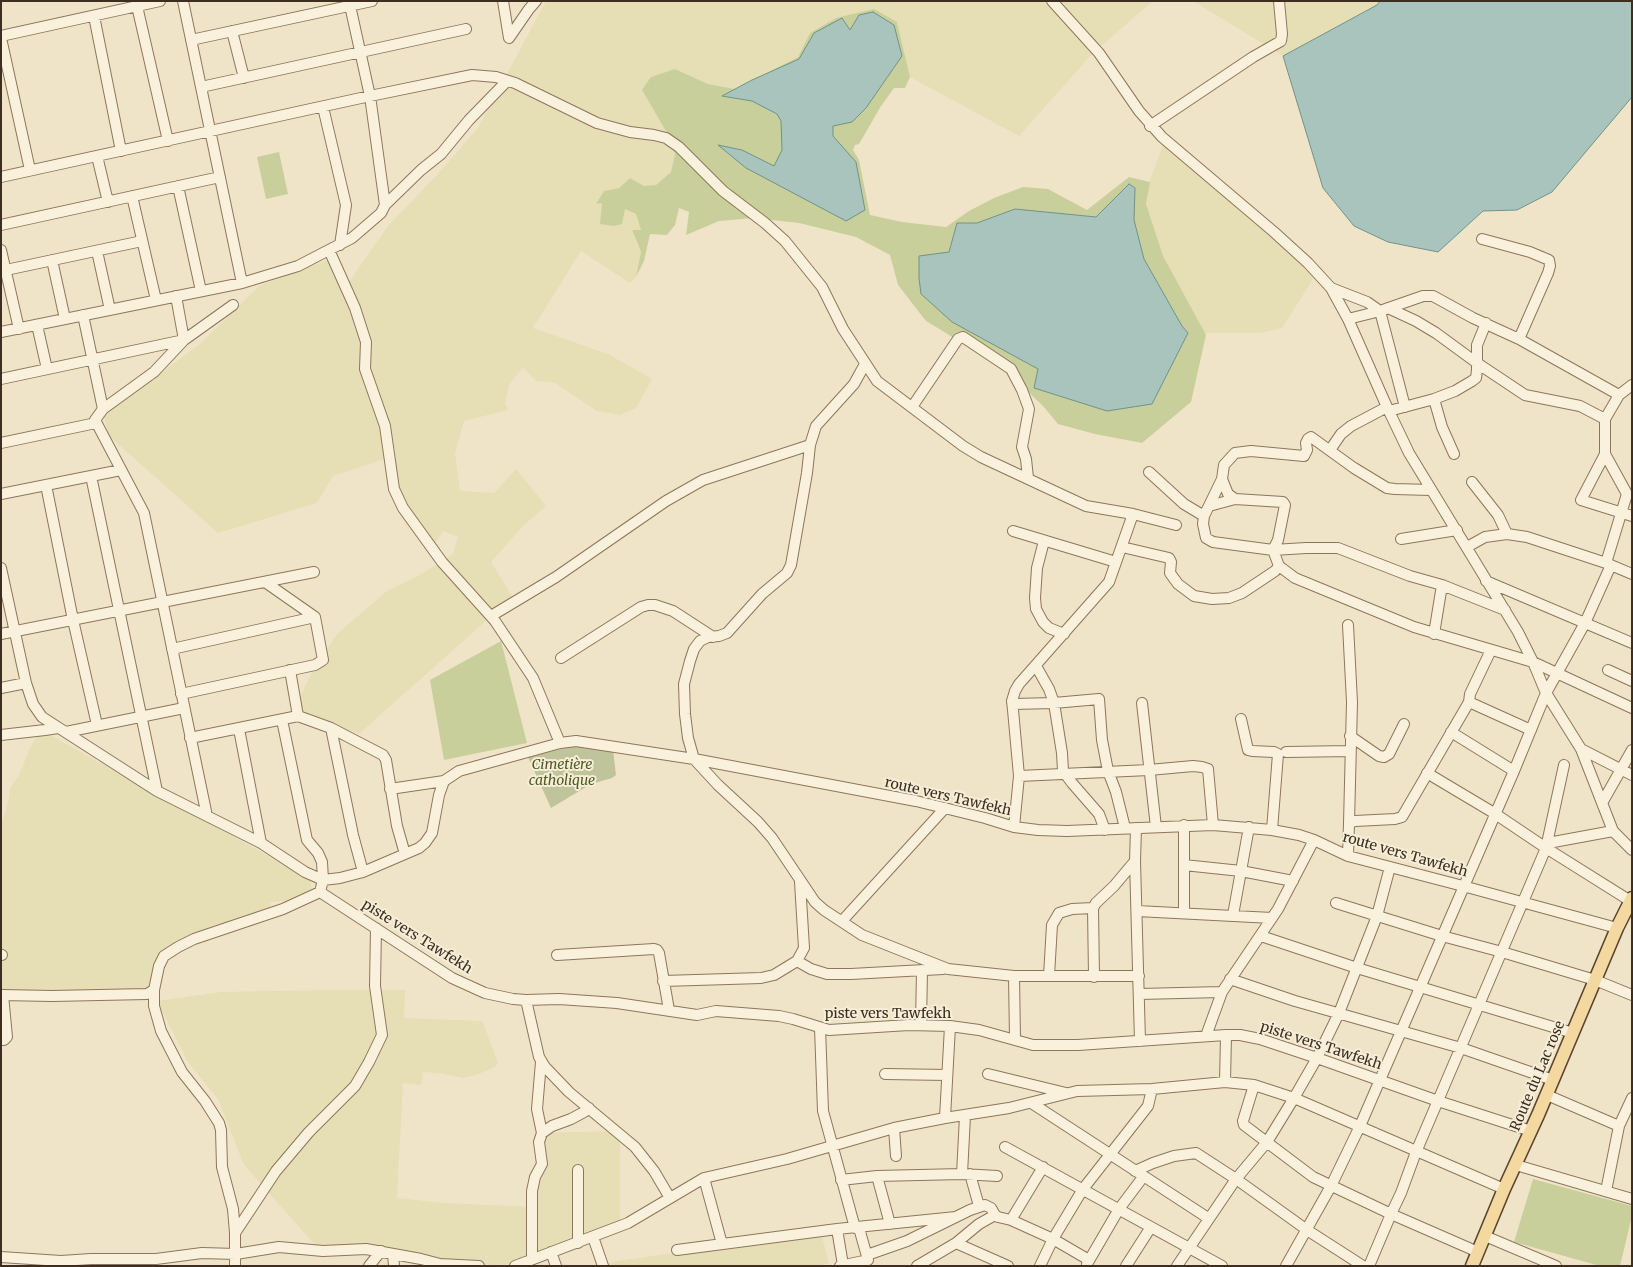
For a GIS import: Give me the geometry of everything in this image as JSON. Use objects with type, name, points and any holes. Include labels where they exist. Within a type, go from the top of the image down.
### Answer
[{"type":"main road","name":"Route du Lac rose","points":[[1472,1266],[1504,1189],[1547,1095],[1617,928],[1631,900]]},
{"type":"street","points":[[30,170],[5,69],[1,37],[160,1]]},
{"type":"street","points":[[183,1],[242,282]]},
{"type":"street","points":[[191,40],[349,4],[372,1]]},
{"type":"street","points":[[503,1],[509,38],[536,1]]},
{"type":"street","points":[[1052,1],[1099,53],[1150,126],[1298,253],[1331,288],[1348,319],[1409,453],[1505,610],[1533,662],[1546,693],[1581,749],[1614,831],[1632,850]]},
{"type":"street","points":[[1150,126],[1253,57],[1281,41],[1282,34],[1278,1]]},
{"type":"street","points":[[349,4],[370,96],[385,205]]},
{"type":"street","points":[[138,6],[168,141]]},
{"type":"street","points":[[94,16],[121,151]]},
{"type":"street","points":[[201,87],[466,30]]},
{"type":"street","points":[[232,31],[244,78]]},
{"type":"street","points":[[1,177],[472,75],[496,77],[515,83],[597,123],[630,132],[666,138],[679,148],[723,191],[785,241],[822,287],[843,329],[877,382],[963,446],[981,457],[1086,506],[1133,514],[1176,526]]},
{"type":"street","points":[[1,332],[242,282],[298,266],[352,238],[381,213],[385,205],[421,170],[441,154],[507,81]]},
{"type":"street","points":[[323,107],[346,205],[340,244]]},
{"type":"street","points":[[97,156],[108,202]]},
{"type":"street","points":[[1,225],[220,178]]},
{"type":"street","points":[[178,186],[201,291]]},
{"type":"street","points":[[132,196],[156,300]]},
{"type":"street","points":[[1482,239],[1530,252],[1549,260],[1548,273],[1519,339]]},
{"type":"street","points":[[6,270],[142,241]]},
{"type":"street","points":[[1,250],[19,329]]},
{"type":"street","points":[[329,250],[355,308],[366,342],[365,370],[385,426],[394,489],[403,508],[442,562],[491,616],[533,678],[560,743]]},
{"type":"street","points":[[97,251],[110,310]]},
{"type":"street","points":[[52,260],[65,319]]},
{"type":"street","points":[[1331,288],[1416,321],[1525,395],[1580,406],[1605,419]]},
{"type":"street","points":[[1348,319],[1428,295],[1433,296],[1519,339],[1619,395]]},
{"type":"street","points":[[176,296],[184,340]]},
{"type":"street","points":[[207,816],[144,514],[96,423],[97,417],[103,409],[154,372],[184,340],[233,305]]},
{"type":"street","points":[[1384,309],[1405,407]]},
{"type":"street","points":[[83,315],[103,409]]},
{"type":"street","points":[[1330,450],[1341,434],[1350,426],[1388,409],[1405,407],[1455,391],[1476,378],[1477,345],[1486,323]]},
{"type":"street","points":[[37,325],[47,369]]},
{"type":"street","points":[[912,407],[958,339],[963,337],[1011,369],[1022,390],[1029,410],[1022,447],[1026,459],[1028,478]]},
{"type":"street","points":[[1,379],[184,340]]},
{"type":"street","points":[[865,364],[854,384],[816,426],[810,445],[791,565],[786,573],[762,594],[727,633],[700,641],[694,649],[684,684],[688,738],[694,758],[718,785],[758,822],[772,838],[814,902],[862,935],[948,969]]},
{"type":"street","points":[[1627,514],[1581,500],[1605,454],[1605,419],[1619,395],[1632,385]]},
{"type":"street","points":[[1434,399],[1442,427],[1454,454]]},
{"type":"street","points":[[1,443],[96,423]]},
{"type":"street","points":[[1431,490],[1387,488],[1311,437],[1306,442],[1307,450],[1304,456],[1252,451],[1235,453],[1224,465],[1222,479],[1207,511],[1204,524],[1206,538],[1213,542],[1273,550],[1338,548],[1410,576],[1442,585],[1505,610]]},
{"type":"street","points":[[491,616],[556,577],[666,501],[703,480],[810,445]]},
{"type":"street","points":[[1286,1266],[1331,1186],[1360,1126],[1546,693],[1585,623],[1609,564],[1627,514],[1627,494],[1605,454]]},
{"type":"street","points":[[1,494],[121,470]]},
{"type":"street","points":[[1148,472],[1184,504],[1207,511],[1235,499],[1283,502],[1285,505],[1278,540],[1273,550],[1279,566],[1295,578],[1414,627],[1533,662],[1632,708]]},
{"type":"street","points":[[91,476],[157,791]]},
{"type":"street","points":[[1222,479],[1228,494],[1235,499]]},
{"type":"street","points":[[1472,482],[1498,515],[1506,534]]},
{"type":"street","points":[[46,485],[73,620],[97,726]]},
{"type":"street","points":[[1014,827],[1019,776],[1012,704],[1015,690],[1109,582],[1133,514]]},
{"type":"street","points":[[1402,539],[1457,530]]},
{"type":"street","points":[[1013,531],[1116,562]]},
{"type":"street","points":[[1467,546],[1485,537],[1506,534],[1526,537],[1609,564],[1632,574]]},
{"type":"street","points":[[1044,541],[1037,568],[1036,609],[1043,622],[1049,628],[1064,634]]},
{"type":"street","points":[[1122,547],[1169,558],[1171,562],[1170,573],[1178,584],[1194,596],[1212,599],[1229,598],[1242,593],[1279,566]]},
{"type":"street","points":[[1,568],[26,683],[33,704],[42,717],[157,791],[261,843],[305,872],[323,880],[363,872],[418,848],[425,843],[432,833],[439,795],[444,781],[390,789]]},
{"type":"street","points":[[1,634],[314,572]]},
{"type":"street","points":[[1486,581],[1632,644]]},
{"type":"street","points":[[181,694],[315,665],[323,660],[315,617],[265,582]]},
{"type":"street","points":[[1434,634],[1442,585]]},
{"type":"street","points":[[562,658],[648,605],[655,605],[673,611],[713,637]]},
{"type":"street","points":[[172,648],[315,617]]},
{"type":"street","points":[[1348,625],[1352,702],[1348,856]]},
{"type":"street","points":[[1349,822],[1395,820],[1402,817],[1469,702],[1470,694],[1491,650]]},
{"type":"street","points":[[1036,666],[1049,689],[1054,703],[1063,771],[1099,814],[1106,830]]},
{"type":"street","points":[[290,670],[298,716]]},
{"type":"street","points":[[1608,670],[1632,681]]},
{"type":"street","points":[[1,688],[26,683]]},
{"type":"street","points":[[1012,704],[1099,699],[1102,740],[1108,771],[1131,828],[1135,861],[1140,1041]]},
{"type":"street","points":[[1469,702],[1531,730]]},
{"type":"street","points":[[1142,703],[1156,826]]},
{"type":"street","points":[[1,735],[97,726],[184,708]]},
{"type":"street","points":[[190,738],[298,716],[331,728],[383,755],[386,760],[390,789],[405,854]]},
{"type":"street","points":[[235,1266],[233,1209],[222,1167],[221,1130],[205,1101],[182,1072],[162,1031],[154,1006],[154,990],[162,961],[168,953],[178,947],[194,939],[283,909],[320,892],[323,868],[320,857],[307,840],[282,720]]},
{"type":"street","points":[[1241,720],[1248,750],[1278,754],[1272,830]]},
{"type":"street","points":[[1350,736],[1379,756],[1384,757],[1389,754],[1404,724]]},
{"type":"street","points":[[331,728],[363,872]]},
{"type":"street","points":[[239,729],[261,843]]},
{"type":"street","points":[[1451,732],[1514,771]]},
{"type":"street","name":"route vers Tawfekh","points":[[444,781],[459,771],[560,743],[592,742],[694,758],[945,808],[1014,827],[1067,831],[1213,825],[1272,830],[1314,840],[1348,856],[1617,928]]},
{"type":"street","points":[[1581,749],[1632,775]]},
{"type":"street","points":[[1602,804],[1632,750]]},
{"type":"street","points":[[1286,752],[1350,752]]},
{"type":"street","points":[[1369,1266],[1547,846],[1564,765]]},
{"type":"street","points":[[1019,776],[1202,766],[1208,770],[1213,825]]},
{"type":"street","points":[[1427,773],[1631,900]]},
{"type":"street","points":[[842,921],[945,808]]},
{"type":"street","points":[[1184,825],[1184,913]]},
{"type":"street","points":[[1233,915],[1249,827]]},
{"type":"street","points":[[1547,846],[1614,831]]},
{"type":"street","points":[[1206,1036],[1222,992],[1272,918],[1314,840]]},
{"type":"street","points":[[1094,976],[1093,908],[1135,861]]},
{"type":"street","points":[[1184,866],[1241,871],[1293,881]]},
{"type":"street","points":[[1177,1266],[1236,1179],[1267,1142],[1317,1058],[1339,1012],[1378,916],[1390,867]]},
{"type":"street","points":[[663,981],[761,978],[774,975],[797,961],[804,948],[800,881]]},
{"type":"street","name":"piste vers Tawfekh","points":[[320,892],[452,978],[485,993],[526,1000],[617,1002],[697,1015],[716,1012],[779,1016],[799,1020],[820,1028],[837,1030],[870,1026],[950,1026],[979,1030],[1033,1045],[1240,1035],[1260,1039],[1531,1131]]},
{"type":"street","points":[[1336,903],[1595,980],[1632,995]]},
{"type":"street","points":[[1048,976],[1052,925],[1059,913],[1072,909],[1093,908]]},
{"type":"street","points":[[1137,911],[1272,918]]},
{"type":"street","points":[[235,1233],[276,1171],[309,1132],[355,1086],[382,1035],[375,986],[376,928]]},
{"type":"street","points":[[1261,936],[1357,968],[1572,1033]]},
{"type":"street","points":[[557,954],[657,950],[669,1010]]},
{"type":"street","points":[[797,961],[811,969],[826,974],[948,969],[1014,976],[1139,976]]},
{"type":"street","points":[[921,1025],[922,970]]},
{"type":"street","points":[[1014,976],[1015,1039]]},
{"type":"street","points":[[1230,980],[1294,1001],[1339,1012],[1461,1048],[1553,1080]]},
{"type":"street","points":[[1,1040],[7,1037],[2,995],[143,996],[154,990]]},
{"type":"street","points":[[1139,994],[1222,992]]},
{"type":"street","points":[[526,1000],[541,1062],[537,1109],[542,1133],[539,1142],[542,1164],[535,1178],[532,1191],[532,1259]]},
{"type":"street","points":[[945,1118],[950,1026]]},
{"type":"street","points":[[820,1028],[823,1111],[841,1180],[868,1260],[841,1266],[837,1229]]},
{"type":"street","points":[[1225,1082],[1226,1035]]},
{"type":"street","points":[[541,1062],[568,1092],[635,1147],[654,1171],[670,1198]]},
{"type":"street","points":[[885,1074],[946,1075]]},
{"type":"street","points":[[988,1074],[1067,1093]]},
{"type":"street","points":[[514,1266],[593,1238],[628,1223],[704,1178],[758,1166],[894,1128],[1033,1104],[1077,1091],[1152,1089],[1225,1082],[1254,1085],[1294,1098],[1504,1189]]},
{"type":"street","points":[[1254,1085],[1242,1122],[1313,1177],[1478,1252]]},
{"type":"street","points":[[1040,1266],[1053,1238],[1083,1189],[1148,1106],[1152,1089]]},
{"type":"street","points":[[1547,1095],[1619,1126]]},
{"type":"street","points":[[1606,1192],[1619,1126],[1632,1098]]},
{"type":"street","points":[[1033,1104],[1208,1218]]},
{"type":"street","points":[[542,1133],[589,1108]]},
{"type":"street","points":[[965,1116],[966,1174],[979,1206]]},
{"type":"street","points":[[894,1128],[896,1156]]},
{"type":"street","points":[[1005,1147],[1222,1266]]},
{"type":"street","points":[[867,1255],[907,1240],[979,1206],[989,1207],[995,1215],[1002,1219],[1011,1220],[1053,1238],[1088,1263],[1139,1174],[1153,1163],[1174,1156],[1196,1153],[1307,1230],[1363,1266]]},
{"type":"street","points":[[1516,1165],[1632,1199]]},
{"type":"street","points":[[1011,1220],[1043,1167]]},
{"type":"street","points":[[578,1170],[578,1242]]},
{"type":"street","points":[[841,1180],[878,1176],[966,1174],[997,1176]]},
{"type":"street","points":[[878,1176],[890,1224]]},
{"type":"street","points":[[704,1178],[722,1244]]},
{"type":"street","points":[[917,1266],[956,1243],[979,1224],[995,1215]]},
{"type":"street","points":[[677,1250],[956,1216]]},
{"type":"street","points":[[1126,1266],[1151,1227]]},
{"type":"street","points":[[1485,1236],[1556,1266]]},
{"type":"street","points":[[593,1238],[603,1266]]},
{"type":"street","points":[[956,1243],[1008,1266]]},
{"type":"street","points":[[1,1257],[61,1261],[156,1259],[202,1253],[236,1254],[279,1247],[323,1251],[366,1249],[437,1265],[479,1266]]},
{"type":"street","points":[[369,1266],[380,1251]]},
{"type":"street","points":[[551,1252],[556,1266]]},
{"type":"street","points":[[393,1254],[394,1266]]},
{"type":"shaded area","points":[[546,1],[1153,1],[1092,54],[1019,136],[910,77],[897,22],[836,18],[810,33],[798,57],[735,89],[708,84],[675,69],[642,90],[667,133],[675,154],[671,172],[656,185],[644,186],[630,178],[619,188],[604,191],[597,204],[602,202],[601,224],[625,209],[636,214],[641,230],[632,230],[641,252],[636,277],[630,283],[581,251],[533,328],[608,354],[652,379],[636,408],[620,415],[597,411],[555,383],[536,381],[523,367],[509,385],[505,404],[508,410],[464,421],[455,453],[460,491],[494,493],[516,469],[546,506],[524,525],[491,562],[514,599],[489,618],[359,734],[298,711],[300,697],[313,670],[337,634],[387,591],[418,576],[453,554],[458,537],[443,531],[434,546],[398,488],[393,456],[333,476],[317,503],[218,533],[109,436],[104,417],[200,344],[259,286],[327,260],[344,289],[388,226],[436,176],[478,128]]},
{"type":"shaded area","points":[[1193,1],[1380,1],[1377,5],[1283,56]]},
{"type":"shaded area","points":[[1164,143],[1317,273],[1282,328],[1260,333],[1188,333],[1134,220]]},
{"type":"shaded area","points":[[41,730],[310,879],[312,891],[288,904],[283,901],[270,902],[270,910],[163,956],[152,985],[145,991],[1,996],[1,825],[10,789]]},
{"type":"shaded area","points":[[405,990],[404,1018],[482,1021],[498,1062],[495,1067],[463,1078],[423,1072],[422,1083],[419,1085],[403,1083],[397,1198],[444,1203],[532,1207],[539,1133],[620,1131],[620,1225],[535,1256],[529,1254],[518,1263],[509,1264],[493,1265],[318,1248],[244,1165],[218,1099],[188,1062],[157,1001],[221,992]]},
{"type":"shaded area","points":[[821,1233],[829,1263],[821,1266],[607,1266],[607,1264],[617,1261]]},
{"type":"green space","points":[[874,9],[897,22],[910,77],[905,88],[894,88],[859,144],[855,145],[853,150],[859,160],[870,215],[902,222],[946,227],[969,211],[994,198],[1023,187],[1048,189],[1087,210],[1129,177],[1150,182],[1146,204],[1163,256],[1206,335],[1191,402],[1142,443],[1095,434],[1058,424],[1043,406],[1002,367],[926,321],[898,285],[890,255],[856,237],[799,223],[754,218],[719,221],[686,235],[689,212],[679,208],[675,225],[667,235],[650,234],[644,261],[636,277],[641,252],[632,230],[641,230],[636,214],[625,209],[622,224],[614,226],[600,224],[602,203],[596,204],[604,191],[619,188],[630,178],[644,186],[656,185],[671,172],[675,154],[667,133],[642,90],[651,77],[675,69],[708,84],[735,89],[798,57],[810,33],[836,18]]},
{"type":"green space","points":[[279,152],[288,194],[266,199],[257,157]]},
{"type":"green space","points":[[501,641],[527,743],[444,760],[430,680]]},
{"type":"green space","name":"Cimetière catholique","points":[[582,746],[613,750],[616,775],[586,787],[551,808],[528,757]]},
{"type":"green space","points":[[1533,1179],[1632,1206],[1632,1216],[1620,1266],[1600,1266],[1514,1242]]},
{"type":"water","points":[[1380,1],[1632,1],[1632,97],[1552,192],[1517,210],[1483,211],[1438,252],[1388,242],[1354,226],[1323,188],[1283,56],[1377,5]]},
{"type":"water","points":[[873,12],[894,25],[902,56],[866,108],[852,122],[833,126],[833,136],[856,162],[865,210],[846,221],[746,168],[718,145],[742,150],[774,166],[782,150],[781,121],[777,114],[752,101],[722,96],[799,59],[814,33],[842,18],[850,30],[859,15]]},
{"type":"water","points":[[1129,184],[1135,188],[1134,220],[1144,259],[1182,326],[1188,333],[1152,404],[1107,411],[1034,388],[1038,369],[952,322],[921,294],[919,256],[949,252],[957,223],[977,223],[1015,209],[1096,217]]}]
